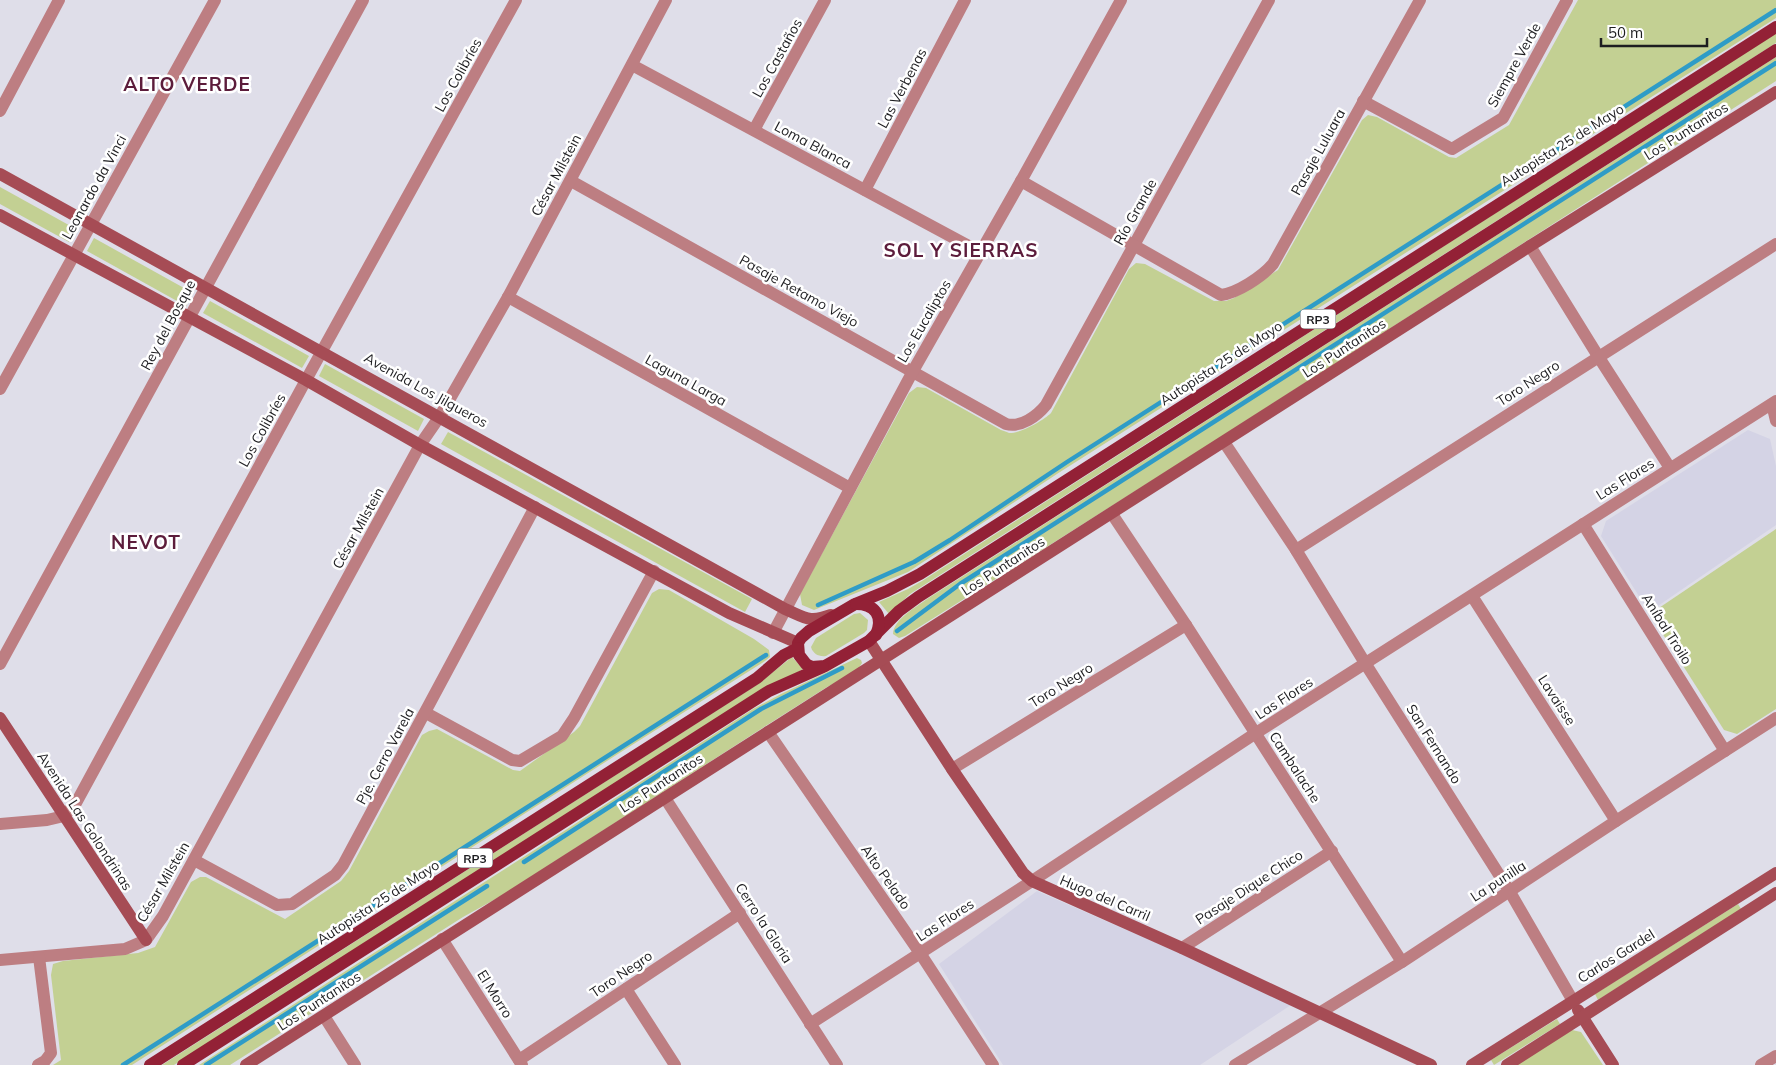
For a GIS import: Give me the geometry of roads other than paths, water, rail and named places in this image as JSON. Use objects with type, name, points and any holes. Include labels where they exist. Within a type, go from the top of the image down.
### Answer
[{"type":"main road","name":"Autopista 25 de Mayo","points":[[856,604],[920,574],[1776,27]]},
{"type":"main road","name":"RP3","points":[[183,1065],[769,691],[825,666],[873,638],[899,611],[918,597],[1776,50]]},
{"type":"main road","name":"RP3","points":[[798,646],[801,638],[809,631],[856,604]]},
{"type":"main road","points":[[856,604],[866,604],[874,609],[878,615],[880,624],[873,638]]},
{"type":"main road","name":"Autopista 25 de Mayo","points":[[150,1065],[757,678],[784,655],[798,646]]},
{"type":"main road","points":[[798,646],[802,660],[806,664],[812,667],[825,666]]},
{"type":"street","points":[[0,111],[59,0]]},
{"type":"street","name":"Leonardo da Vinci","points":[[0,389],[216,0]]},
{"type":"street","name":"Rey del Bosque","points":[[0,664],[363,0]]},
{"type":"street","name":"Los Colibríes","points":[[64,816],[76,804],[306,380],[516,0]]},
{"type":"street","name":"César Milstein","points":[[0,960],[125,949],[146,940],[163,916],[420,445],[440,416],[508,297],[666,0]]},
{"type":"street","name":"Los Castaños","points":[[754,130],[826,0]]},
{"type":"street","name":"Las Verbenas","points":[[865,190],[965,0]]},
{"type":"street","name":"Los Eucaliptos","points":[[772,633],[913,371],[1121,0]]},
{"type":"street","name":"Río Grande","points":[[1014,426],[1038,414],[1046,405],[1269,0]]},
{"type":"street","name":"Pasaje Luluara","points":[[1134,246],[1221,294],[1231,294],[1268,270],[1274,264],[1420,0]]},
{"type":"street","name":"Siempre Verde","points":[[1363,101],[1452,149],[1503,118],[1567,0]]},
{"type":"street","name":"Loma Blanca","points":[[632,65],[980,252]]},
{"type":"street","name":"Los Puntanitos","points":[[246,1065],[1530,246],[1776,92]]},
{"type":"street","name":"Avenida Los Jilgueros","points":[[0,174],[206,288],[323,350],[785,609],[810,620],[817,620],[838,613]]},
{"type":"street","name":"Pasaje Retamo Viejo","points":[[570,181],[1006,424],[1014,426]]},
{"type":"street","points":[[1021,181],[1134,246]]},
{"type":"street","points":[[0,215],[306,380],[420,445],[729,613],[798,646]]},
{"type":"street","name":"Toro Negro","points":[[1296,550],[1776,244]]},
{"type":"street","points":[[1530,246],[1670,468]]},
{"type":"street","name":"Laguna Larga","points":[[508,297],[850,488]]},
{"type":"street","points":[[1774,403],[1776,421]]},
{"type":"street","name":"Las Flores","points":[[810,1024],[1032,881],[1256,733],[1774,403]]},
{"type":"street","name":"San Fernando","points":[[1224,442],[1296,550],[1365,664],[1510,892],[1582,1017],[1613,1065]]},
{"type":"street","name":"Pje. Cerro Varela","points":[[194,860],[277,905],[292,904],[335,875],[343,865],[426,713],[535,507]]},
{"type":"street","name":"Cambalache","points":[[1112,514],[1256,733],[1402,962]]},
{"type":"street","name":"Aníbal Troilo","points":[[1583,524],[1726,751]]},
{"type":"street","points":[[426,713],[512,760],[520,761],[562,736],[574,718],[654,572]]},
{"type":"street","name":"Lavaisse","points":[[1472,596],[1616,820]]},
{"type":"street","name":"Toro Negro","points":[[952,769],[1186,625]]},
{"type":"street","name":"Hugo del Carril","points":[[873,638],[883,660],[952,769],[1023,873],[1032,881],[1182,948],[1431,1065]]},
{"type":"street","name":"Avenida Las Golondrinas","points":[[0,718],[146,940]]},
{"type":"street","name":"La punilla","points":[[1235,1065],[1402,962],[1616,820],[1776,718]]},
{"type":"street","name":"Alto Pelado","points":[[768,732],[920,953],[993,1065]]},
{"type":"street","name":"Cerro la Gloria","points":[[665,798],[837,1065]]},
{"type":"street","points":[[0,824],[47,820],[64,816]]},
{"type":"street","name":"Pasaje Dique Chico","points":[[1182,948],[1332,851]]},
{"type":"street","name":"Carlos Gardel","points":[[1472,1065],[1776,873]]},
{"type":"street","points":[[1507,1065],[1775,894],[1765,880]]},
{"type":"street","points":[[1740,895],[1749,910]]},
{"type":"street","name":"Toro Negro","points":[[520,1063],[740,913]]},
{"type":"street","name":"El Morro","points":[[442,939],[520,1063]]},
{"type":"street","points":[[38,1065],[45,1061],[50,1052],[39,957]]},
{"type":"street","points":[[626,989],[675,1065]]},
{"type":"street","points":[[324,1016],[355,1065]]},
{"type":"street","points":[[1761,1065],[1776,1056]]},
{"type":"waterway","points":[[818,605],[914,562],[950,540],[1067,462],[1776,10]]},
{"type":"waterway","points":[[897,631],[960,584],[1776,63]]},
{"type":"waterway","points":[[123,1065],[766,655]]},
{"type":"waterway","points":[[524,862],[761,709],[842,668]]},
{"type":"waterway","points":[[206,1065],[487,886]]},
{"type":"district","name":"ALTO VERDE","points":[[187,84]]},
{"type":"district","name":"SOL Y SIERRAS","points":[[961,250]]},
{"type":"district","name":"NEVOT","points":[[146,542]]}]
